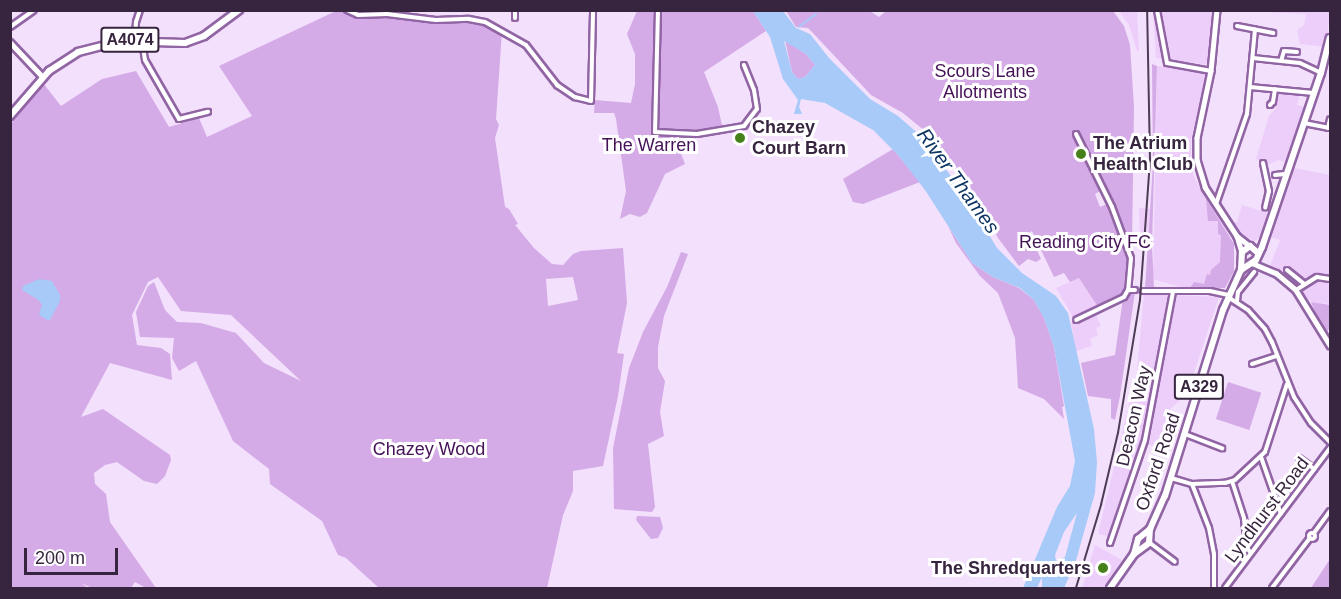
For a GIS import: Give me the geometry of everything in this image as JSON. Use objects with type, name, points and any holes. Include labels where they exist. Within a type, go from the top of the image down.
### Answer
[{"type":"main road","name":"A4074","points":[[10,116],[43,77],[70,56],[87,48],[108,42],[138,40],[176,44],[196,40],[239,10]]},
{"type":"main road","points":[[1241,270],[1258,255],[1265,238],[1285,174],[1329,52],[1330,38]]},
{"type":"main road","points":[[1251,263],[1245,262],[1242,254],[1265,238]]},
{"type":"main road","points":[[1251,246],[1258,255]]},
{"type":"main road","name":"Oxford Road","points":[[1146,543],[1229,296],[1241,270],[1242,254]]},
{"type":"main road","points":[[1110,588],[1134,554],[1146,543]]},
{"type":"street","points":[[10,27],[34,10]]},
{"type":"street","points":[[140,10],[138,40],[145,60],[179,119],[208,112]]},
{"type":"street","points":[[347,10],[357,15],[387,14],[436,20],[469,19],[485,22],[526,45],[557,85],[575,97],[591,101],[593,10]]},
{"type":"street","points":[[515,10],[515,18]]},
{"type":"street","points":[[658,10],[655,132],[697,134],[744,126],[757,109],[754,90],[744,65]]},
{"type":"street","points":[[1156,10],[1167,63],[1211,71]]},
{"type":"street","points":[[1218,10],[1211,71],[1196,150],[1203,183],[1237,236],[1242,254]]},
{"type":"street","points":[[1237,26],[1273,33]]},
{"type":"street","points":[[1216,205],[1247,114],[1255,29]]},
{"type":"street","points":[[10,42],[43,77]]},
{"type":"street","points":[[1281,61],[1284,51],[1297,52]]},
{"type":"street","points":[[1252,58],[1299,63],[1322,72]]},
{"type":"street","points":[[1250,87],[1314,93]]},
{"type":"street","points":[[1270,105],[1273,102],[1275,89]]},
{"type":"street","points":[[1303,122],[1329,128],[1330,118]]},
{"type":"street","points":[[1076,134],[1109,199],[1129,249],[1128,290],[1124,297],[1076,320]]},
{"type":"street","points":[[1263,163],[1269,191],[1265,208]]},
{"type":"street","points":[[1275,176],[1285,174]]},
{"type":"street","points":[[1269,191],[1279,194]]},
{"type":"street","points":[[1237,236],[1251,246]]},
{"type":"street","points":[[1258,255],[1265,268]]},
{"type":"street","points":[[1251,263],[1265,268],[1296,290],[1330,345]]},
{"type":"street","points":[[1287,270],[1304,284]]},
{"type":"street","points":[[1236,301],[1238,292],[1254,272]]},
{"type":"street","points":[[1296,290],[1321,276],[1330,279]]},
{"type":"street","points":[[1128,290],[1135,290]]},
{"type":"street","points":[[1143,291],[1210,291],[1229,296],[1236,301],[1265,329],[1278,356],[1287,383],[1303,412],[1330,442]]},
{"type":"street","name":"Deacon Way","points":[[1110,543],[1145,440],[1173,292]]},
{"type":"street","points":[[1326,339],[1330,333]]},
{"type":"street","points":[[1252,364],[1278,356]]},
{"type":"street","points":[[1170,477],[1192,484],[1232,481],[1262,457],[1287,383]]},
{"type":"street","points":[[1184,434],[1222,448]]},
{"type":"street","name":"Lyndhurst Road","points":[[1225,588],[1330,448]]},
{"type":"street","points":[[1262,457],[1281,514]]},
{"type":"street","points":[[1299,458],[1314,469]]},
{"type":"street","points":[[1232,481],[1244,519],[1247,548],[1251,553]]},
{"type":"street","points":[[1192,484],[1209,528],[1214,588]]},
{"type":"street","points":[[1272,588],[1310,538],[1309,534],[1314,533],[1330,511]]},
{"type":"street","points":[[1146,543],[1175,562]]},
{"type":"shaded area","points":[[1119,11],[1137,11],[1139,51],[1137,51],[1129,25]]},
{"type":"shaded area","points":[[1153,11],[1214,11],[1209,65],[1156,58]]},
{"type":"shaded area","points":[[1248,11],[1330,11],[1326,47],[1300,44],[1297,30],[1304,25],[1306,14]]},
{"type":"shaded area","points":[[1157,66],[1207,71],[1191,139],[1191,166],[1194,177],[1234,244],[1234,271],[1225,288],[1180,287],[1153,279]]},
{"type":"shaded area","points":[[1278,91],[1300,93],[1297,105],[1306,107],[1285,162],[1279,160],[1269,164],[1256,159],[1269,116],[1276,108]]},
{"type":"shaded area","points":[[1290,167],[1330,175],[1330,304],[1311,302],[1270,266],[1280,240],[1267,236]]},
{"type":"shaded area","points":[[1242,205],[1268,213],[1264,233],[1255,241],[1247,238],[1232,224],[1237,222]]},
{"type":"shaded area","points":[[1139,208],[1150,209],[1148,234],[1140,233]]},
{"type":"shaded area","points":[[1079,278],[1098,307],[1099,311],[1095,313],[1101,326],[1096,328],[1098,335],[1090,339],[1092,346],[1076,351],[1071,323],[1074,319],[1056,288]]},
{"type":"shaded area","points":[[1144,294],[1219,297],[1187,394],[1170,409],[1158,447],[1142,443],[1112,537],[1098,534],[1137,371]]},
{"type":"shaded area","points":[[1095,545],[1122,560],[1103,588],[1082,588]]},
{"type":"green space","points":[[887,10],[1113,11],[1124,26],[1130,45],[1134,107],[1132,244],[1129,245],[1105,188],[1095,194],[1100,207],[1109,203],[1129,255],[1123,294],[1098,307],[1079,278],[1070,282],[1064,273],[1054,277],[1032,231],[1029,233],[1041,259],[1036,262],[1028,259],[1019,266],[998,238],[971,189],[926,132],[903,113],[871,95],[808,28],[796,27],[786,11],[870,11],[879,17]]},
{"type":"green space","name":"Chazey Wood","points":[[336,11],[345,11],[355,16],[376,15],[486,23],[502,31],[496,119],[499,125],[495,138],[505,207],[509,209],[518,224],[515,225],[534,248],[552,264],[563,265],[573,254],[581,251],[623,248],[627,303],[617,353],[624,354],[618,396],[603,466],[573,471],[573,491],[563,515],[547,588],[379,588],[346,558],[338,555],[322,521],[270,484],[269,469],[233,441],[196,361],[179,371],[172,358],[174,338],[140,337],[136,312],[148,286],[154,282],[165,310],[177,322],[201,323],[236,333],[264,363],[301,381],[231,315],[181,311],[158,277],[148,282],[132,315],[137,345],[161,348],[170,354],[172,380],[110,363],[81,417],[103,409],[170,455],[171,460],[165,476],[157,484],[144,481],[117,462],[105,465],[94,473],[95,484],[106,494],[110,522],[156,588],[146,588],[135,582],[131,588],[92,588],[81,583],[88,588],[11,588],[11,124],[43,83],[61,106],[102,79],[136,71],[169,127],[199,118],[207,137],[252,116],[219,66]],"holes":[[[573,277],[578,300],[548,306],[546,279]]]},
{"type":"green space","name":"The Warren","points":[[637,11],[753,11],[766,31],[704,72],[718,107],[723,130],[699,134],[680,132],[699,137],[678,146],[685,164],[665,174],[647,213],[640,217],[630,214],[620,219],[626,191],[616,119],[614,113],[594,113],[595,100],[631,103],[635,84],[635,54],[627,34]]},
{"type":"green space","points":[[785,40],[806,54],[815,65],[805,77],[798,79],[792,72]]},
{"type":"green space","points":[[1152,64],[1157,66],[1152,245],[1154,289],[1145,289],[1153,164]]},
{"type":"green space","points":[[893,149],[920,182],[863,204],[853,202],[843,179]]},
{"type":"green space","points":[[1206,199],[1234,244],[1234,271],[1225,288],[1190,288],[1194,282],[1204,284],[1207,274],[1210,275],[1211,270],[1220,262],[1221,235],[1218,234],[1218,221],[1208,221]]},
{"type":"green space","points":[[948,226],[972,263],[993,277],[1019,288],[1034,300],[1044,318],[1054,347],[1064,419],[1044,399],[1018,388],[1015,338],[998,293],[980,276],[956,243]]},
{"type":"green space","points":[[681,252],[688,254],[664,316],[658,347],[658,368],[665,381],[660,412],[664,436],[648,444],[655,507],[652,512],[614,509],[613,448],[629,368],[643,332],[667,287]]},
{"type":"green space","points":[[1135,292],[1115,420],[1111,418],[1111,399],[1088,396],[1081,363],[1115,355],[1123,298]]},
{"type":"green space","points":[[1311,302],[1330,305],[1330,327],[1325,335]]},
{"type":"green space","points":[[1228,382],[1261,393],[1249,430],[1216,419]]},
{"type":"green space","points":[[637,516],[660,517],[663,528],[658,538],[651,539],[636,520]]},
{"type":"green space","points":[[1330,559],[1330,588],[1311,588]]},
{"type":"water","points":[[753,11],[783,11],[796,28],[810,34],[829,58],[870,99],[898,116],[922,137],[965,195],[997,248],[1022,273],[1056,296],[1068,313],[1094,429],[1097,462],[1095,493],[1075,564],[1064,588],[1042,588],[1042,577],[1037,588],[1023,588],[1057,507],[1070,486],[1075,461],[1054,347],[1044,318],[1034,300],[1020,288],[993,277],[972,263],[925,190],[898,155],[873,130],[825,103],[801,99],[799,107],[802,114],[794,114],[798,100],[783,79],[770,37]],"holes":[[[784,41],[806,54],[815,65],[805,77],[798,79],[792,72]],[[1077,513],[1065,557],[1056,561],[1055,555],[1064,532]]]},
{"type":"water","points":[[39,279],[52,281],[60,295],[60,301],[50,320],[39,315],[42,304],[22,290],[23,286]]},
{"type":"waterway","points":[[799,27],[816,14]]},
{"type":"railway","points":[[1076,588],[1101,505],[1118,433],[1140,300],[1150,160],[1147,10]]},
{"type":"place","name":"Chazey Court Barn","points":[[740,138]]},
{"type":"place","name":"The Atrium Health Club","points":[[1081,154]]},
{"type":"place","name":"The Shredquarters","points":[[1103,568]]},
{"type":"park label","name":"Scours Lane Allotments","points":[[985,82]]},
{"type":"park label","name":"Reading City FC","points":[[1085,242]]},
{"type":"water label","name":"River Thames","points":[[958,181]]}]
